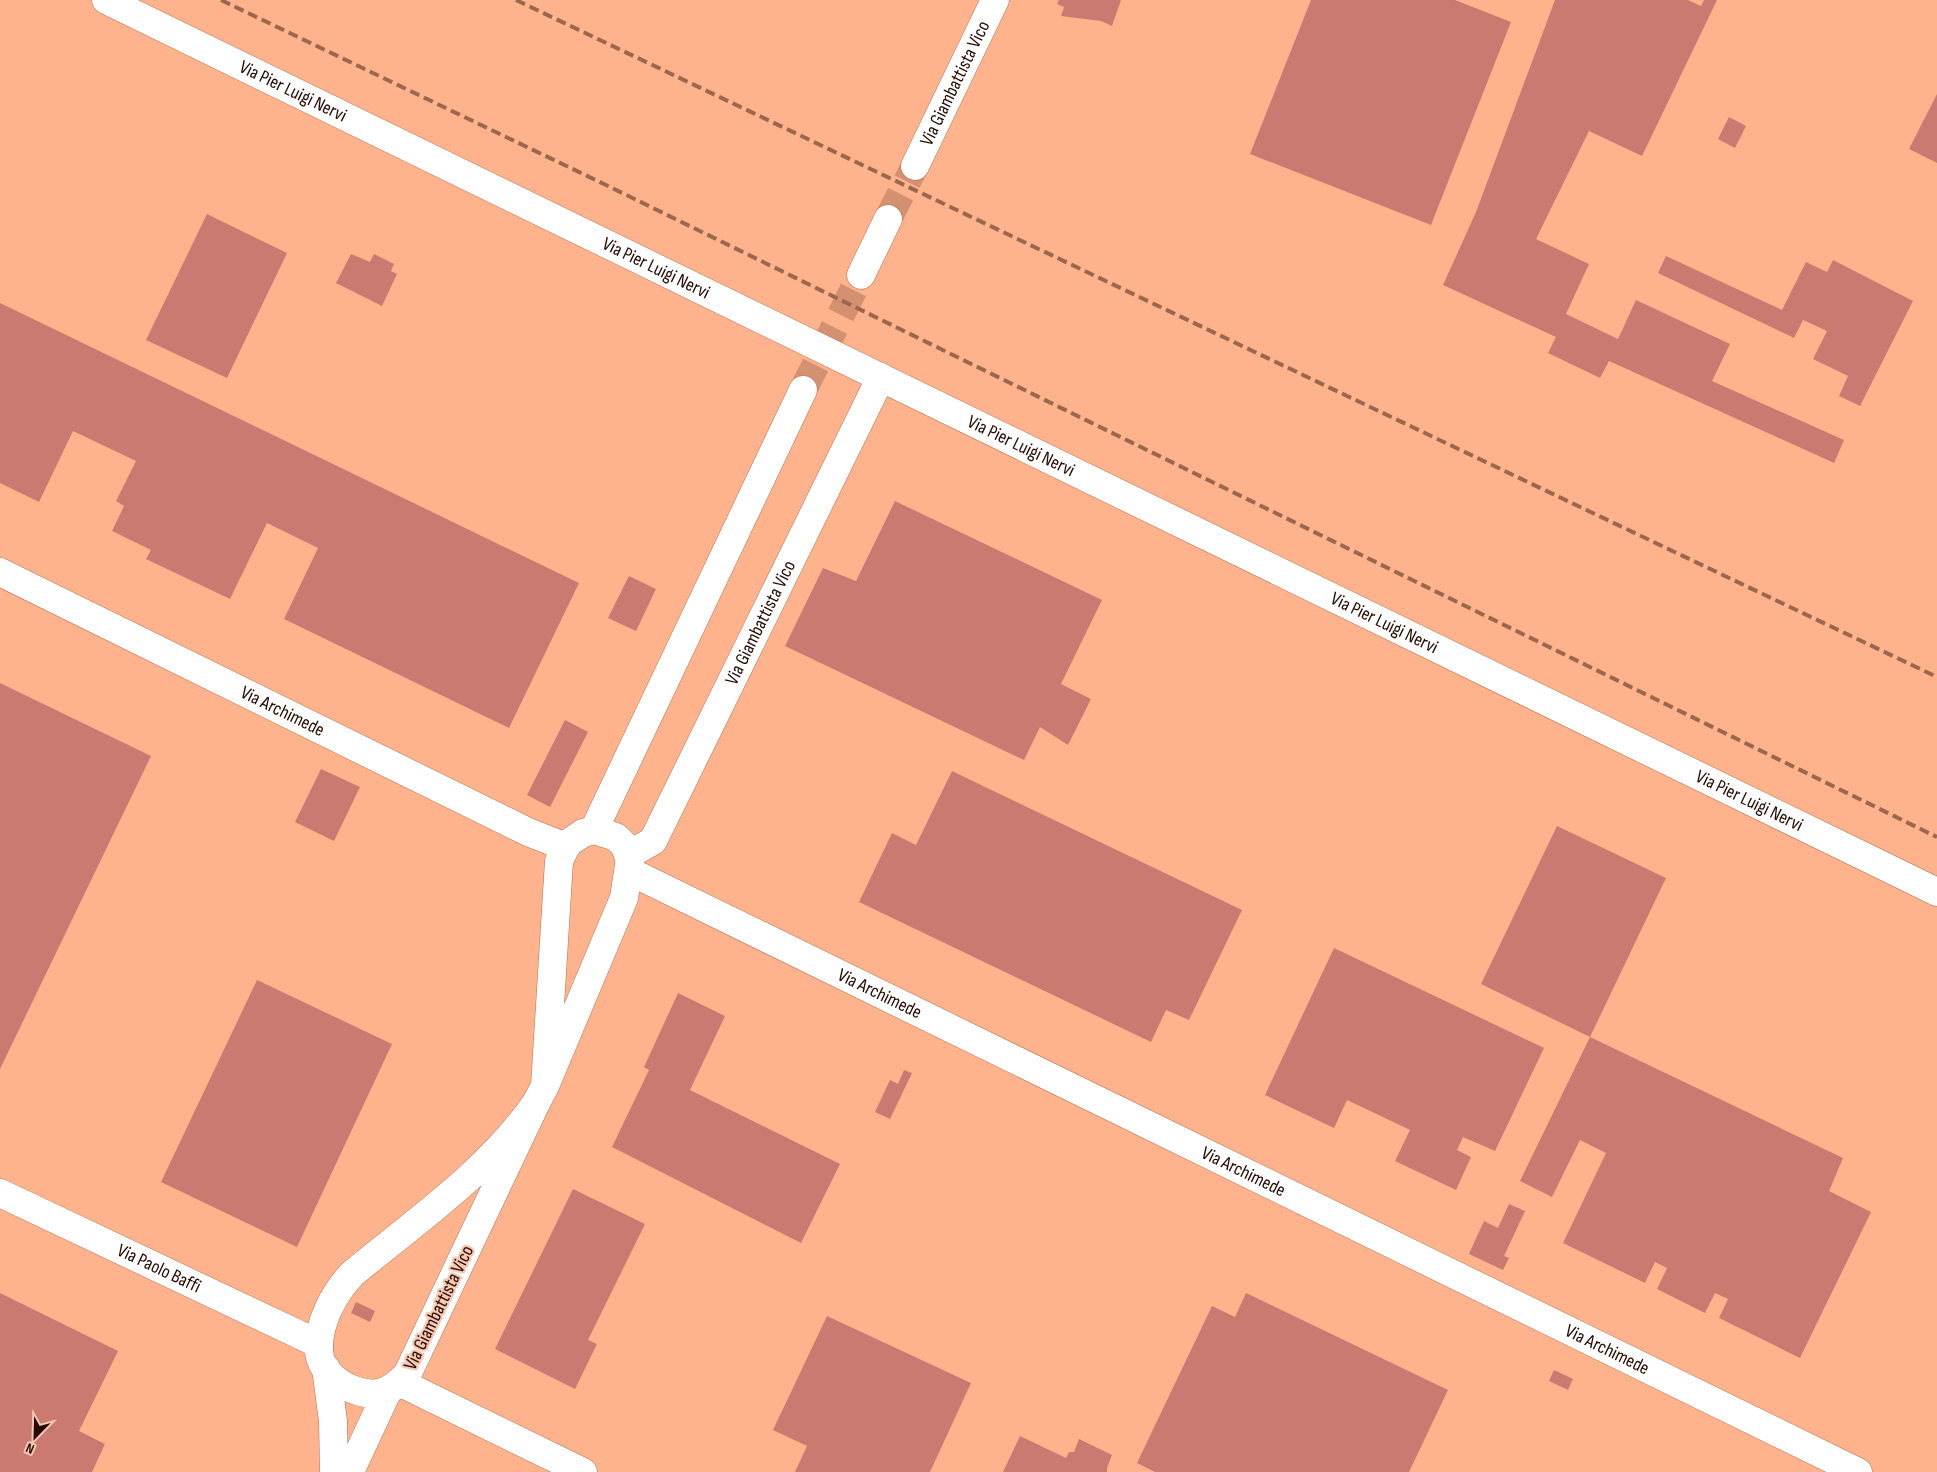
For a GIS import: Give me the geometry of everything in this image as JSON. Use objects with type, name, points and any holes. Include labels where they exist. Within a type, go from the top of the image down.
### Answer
[{"type":"street","name":"Via Pier Luigi Nervi","points":[[106,0],[1937,892]]},
{"type":"street","name":"Via Giambattista Vico","points":[[915,166],[995,0]]},
{"type":"street","points":[[860,275],[888,220]]},
{"type":"street","name":"Via Giambattista Vico","points":[[350,1472],[393,1386],[407,1375],[540,1095],[624,898],[628,863],[653,841],[881,377]]},
{"type":"street","points":[[594,830],[803,390]]},
{"type":"street","name":"Via Archimede","points":[[0,572],[528,832],[566,847]]},
{"type":"street","points":[[566,847],[583,833],[594,830],[616,836],[628,863]]},
{"type":"street","name":"Via Giambattista Vico","points":[[322,1356],[320,1334],[340,1287],[352,1274],[472,1174],[514,1133],[540,1095],[557,876],[566,847]]},
{"type":"street","name":"Via Archimede","points":[[628,863],[1858,1472]]},
{"type":"street","name":"Via Paolo Baffi","points":[[0,1193],[322,1356]]},
{"type":"street","points":[[322,1356],[340,1382],[354,1390],[379,1394],[393,1386],[582,1472]]},
{"type":"street","points":[[322,1356],[333,1421],[334,1472]]},
{"type":"building","points":[[1059,0],[1121,0],[1112,26],[1101,21],[1061,16],[1064,7],[1057,4]]},
{"type":"building","points":[[1311,0],[1455,0],[1511,22],[1431,225],[1250,154]]},
{"type":"building","points":[[1555,0],[1688,0],[1701,6],[1704,0],[1717,0],[1642,156],[1589,131],[1536,239],[1589,264],[1566,314],[1618,339],[1636,300],[1730,344],[1712,381],[1844,440],[1834,463],[1609,361],[1600,378],[1548,353],[1556,337],[1443,285],[1476,212]]},
{"type":"building","points":[[1937,94],[1937,163],[1909,149]]},
{"type":"building","points":[[1729,117],[1746,126],[1735,148],[1718,139]]},
{"type":"building","points":[[207,214],[287,253],[227,378],[146,340]]},
{"type":"building","points":[[351,254],[370,262],[374,254],[394,264],[391,271],[397,274],[382,306],[336,283]]},
{"type":"building","points":[[1666,256],[1782,310],[1806,262],[1827,272],[1833,260],[1913,301],[1860,406],[1839,396],[1848,376],[1813,359],[1827,331],[1803,320],[1794,338],[1658,273]]},
{"type":"building","points":[[0,303],[579,583],[509,728],[284,619],[318,548],[267,523],[230,599],[146,559],[151,550],[112,531],[124,506],[116,501],[136,461],[73,431],[39,502],[0,483]]},
{"type":"building","points":[[895,501],[1102,600],[1061,684],[1091,699],[1068,745],[1040,727],[1024,760],[785,646],[823,568],[856,581]]},
{"type":"building","points":[[629,576],[656,589],[636,631],[608,618]]},
{"type":"building","points":[[0,683],[151,756],[0,1069]]},
{"type":"building","points":[[565,720],[588,732],[550,807],[527,795]]},
{"type":"building","points":[[321,769],[360,787],[334,841],[295,822]]},
{"type":"building","points":[[952,771],[1242,910],[1189,1020],[1166,1010],[1151,1042],[859,902],[892,833],[916,845]]},
{"type":"building","points":[[1557,826],[1666,878],[1590,1037],[1481,984]]},
{"type":"building","points":[[1334,948],[1544,1048],[1495,1151],[1463,1137],[1457,1150],[1471,1157],[1456,1190],[1395,1161],[1410,1130],[1347,1100],[1334,1128],[1265,1095]]},
{"type":"building","points":[[257,980],[392,1044],[297,1247],[161,1182]]},
{"type":"building","points":[[678,993],[725,1016],[690,1090],[840,1164],[801,1243],[612,1147],[649,1070],[644,1067]]},
{"type":"building","points":[[1590,1037],[1843,1158],[1829,1191],[1871,1212],[1800,1358],[1719,1318],[1728,1299],[1715,1293],[1705,1313],[1657,1289],[1667,1268],[1655,1262],[1645,1283],[1563,1243],[1606,1153],[1580,1140],[1552,1197],[1520,1181]]},
{"type":"building","points":[[904,1070],[912,1073],[890,1119],[875,1112],[890,1080],[898,1084]]},
{"type":"building","points":[[573,1189],[645,1224],[588,1340],[597,1344],[575,1389],[495,1349]]},
{"type":"building","points":[[1509,1204],[1525,1211],[1504,1256],[1509,1258],[1503,1270],[1469,1254],[1484,1221],[1498,1228]]},
{"type":"building","points":[[0,1293],[118,1351],[79,1431],[105,1444],[92,1472],[0,1472]]},
{"type":"building","points":[[1246,1293],[1448,1390],[1409,1472],[1155,1472],[1137,1463],[1212,1306],[1235,1317]]},
{"type":"building","points":[[356,1302],[375,1311],[370,1322],[351,1313]]},
{"type":"building","points":[[827,1316],[971,1383],[930,1472],[795,1472],[807,1446],[773,1430]]},
{"type":"building","points":[[1554,1370],[1573,1379],[1568,1390],[1549,1381]]},
{"type":"building","points":[[1020,1436],[1066,1458],[1069,1452],[1074,1452],[1079,1439],[1112,1455],[1107,1472],[1003,1472]]},
{"type":"tunnel","points":[[888,219],[915,166]]},
{"type":"tunnel","points":[[803,390],[861,275]]},
{"type":"railway","points":[[221,0],[606,185],[1937,837]]},
{"type":"railway","points":[[516,0],[1937,677]]}]
